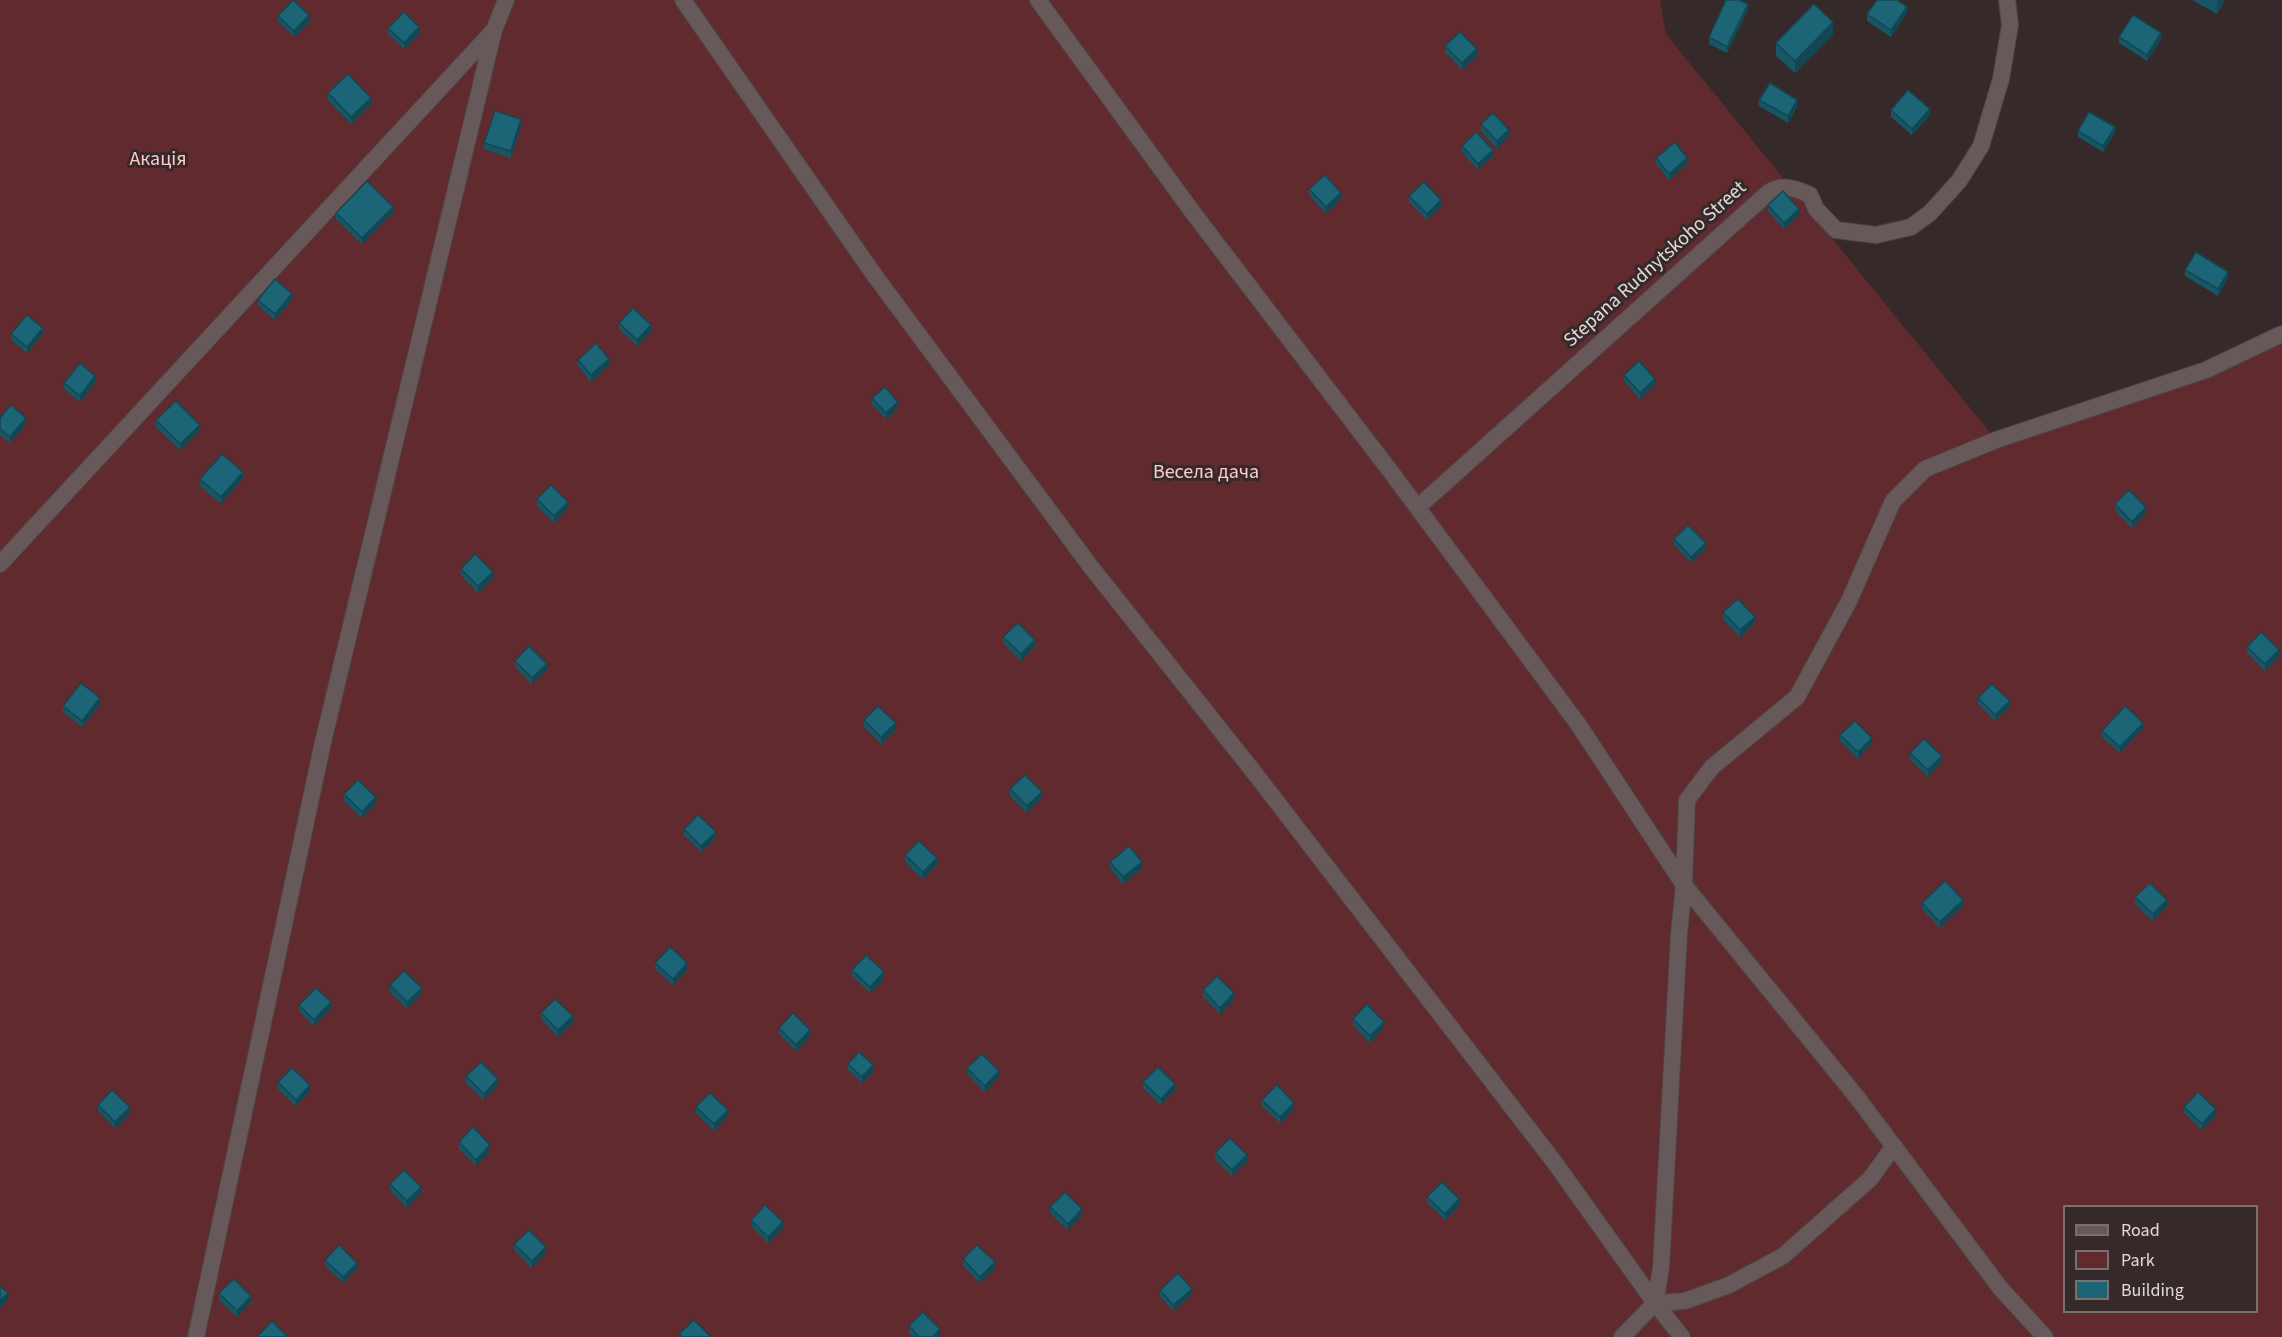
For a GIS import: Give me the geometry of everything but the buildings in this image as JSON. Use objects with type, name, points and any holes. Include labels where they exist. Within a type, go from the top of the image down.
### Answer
[{"type":"street","points":[[196,1337],[323,742],[494,30],[506,0]]},
{"type":"street","points":[[683,0],[875,276],[1084,557],[1253,771],[1555,1163],[1682,1337]]},
{"type":"street","points":[[1038,0],[1194,214],[1418,507],[1578,724],[1684,885],[1856,1096],[2001,1289],[2045,1337]]},
{"type":"street","name":"Stepana Rudnytskoho Street","points":[[1418,507],[1768,192],[1776,188],[1794,188],[1810,195],[1816,209],[1836,230],[1876,236],[1911,227],[1930,213],[1959,181],[1981,146],[2001,79],[2010,25],[2007,0]]},
{"type":"street","points":[[0,564],[494,30]]},
{"type":"street","points":[[1622,1337],[1655,1303],[1661,1268],[1687,800],[1712,767],[1797,697],[1849,601],[1893,501],[1925,469],[1996,440],[2206,370],[2282,334]]},
{"type":"street","points":[[1655,1303],[1685,1301],[1730,1285],[1783,1256],[1870,1179],[1893,1146]]},
{"type":"green space","points":[[0,0],[1660,0],[1666,34],[1996,440],[2282,334],[2282,1337],[0,1337]]},
{"type":"park label","name":"Акація","points":[[158,161]]},
{"type":"park label","name":"Весела дача","points":[[1206,474]]}]
